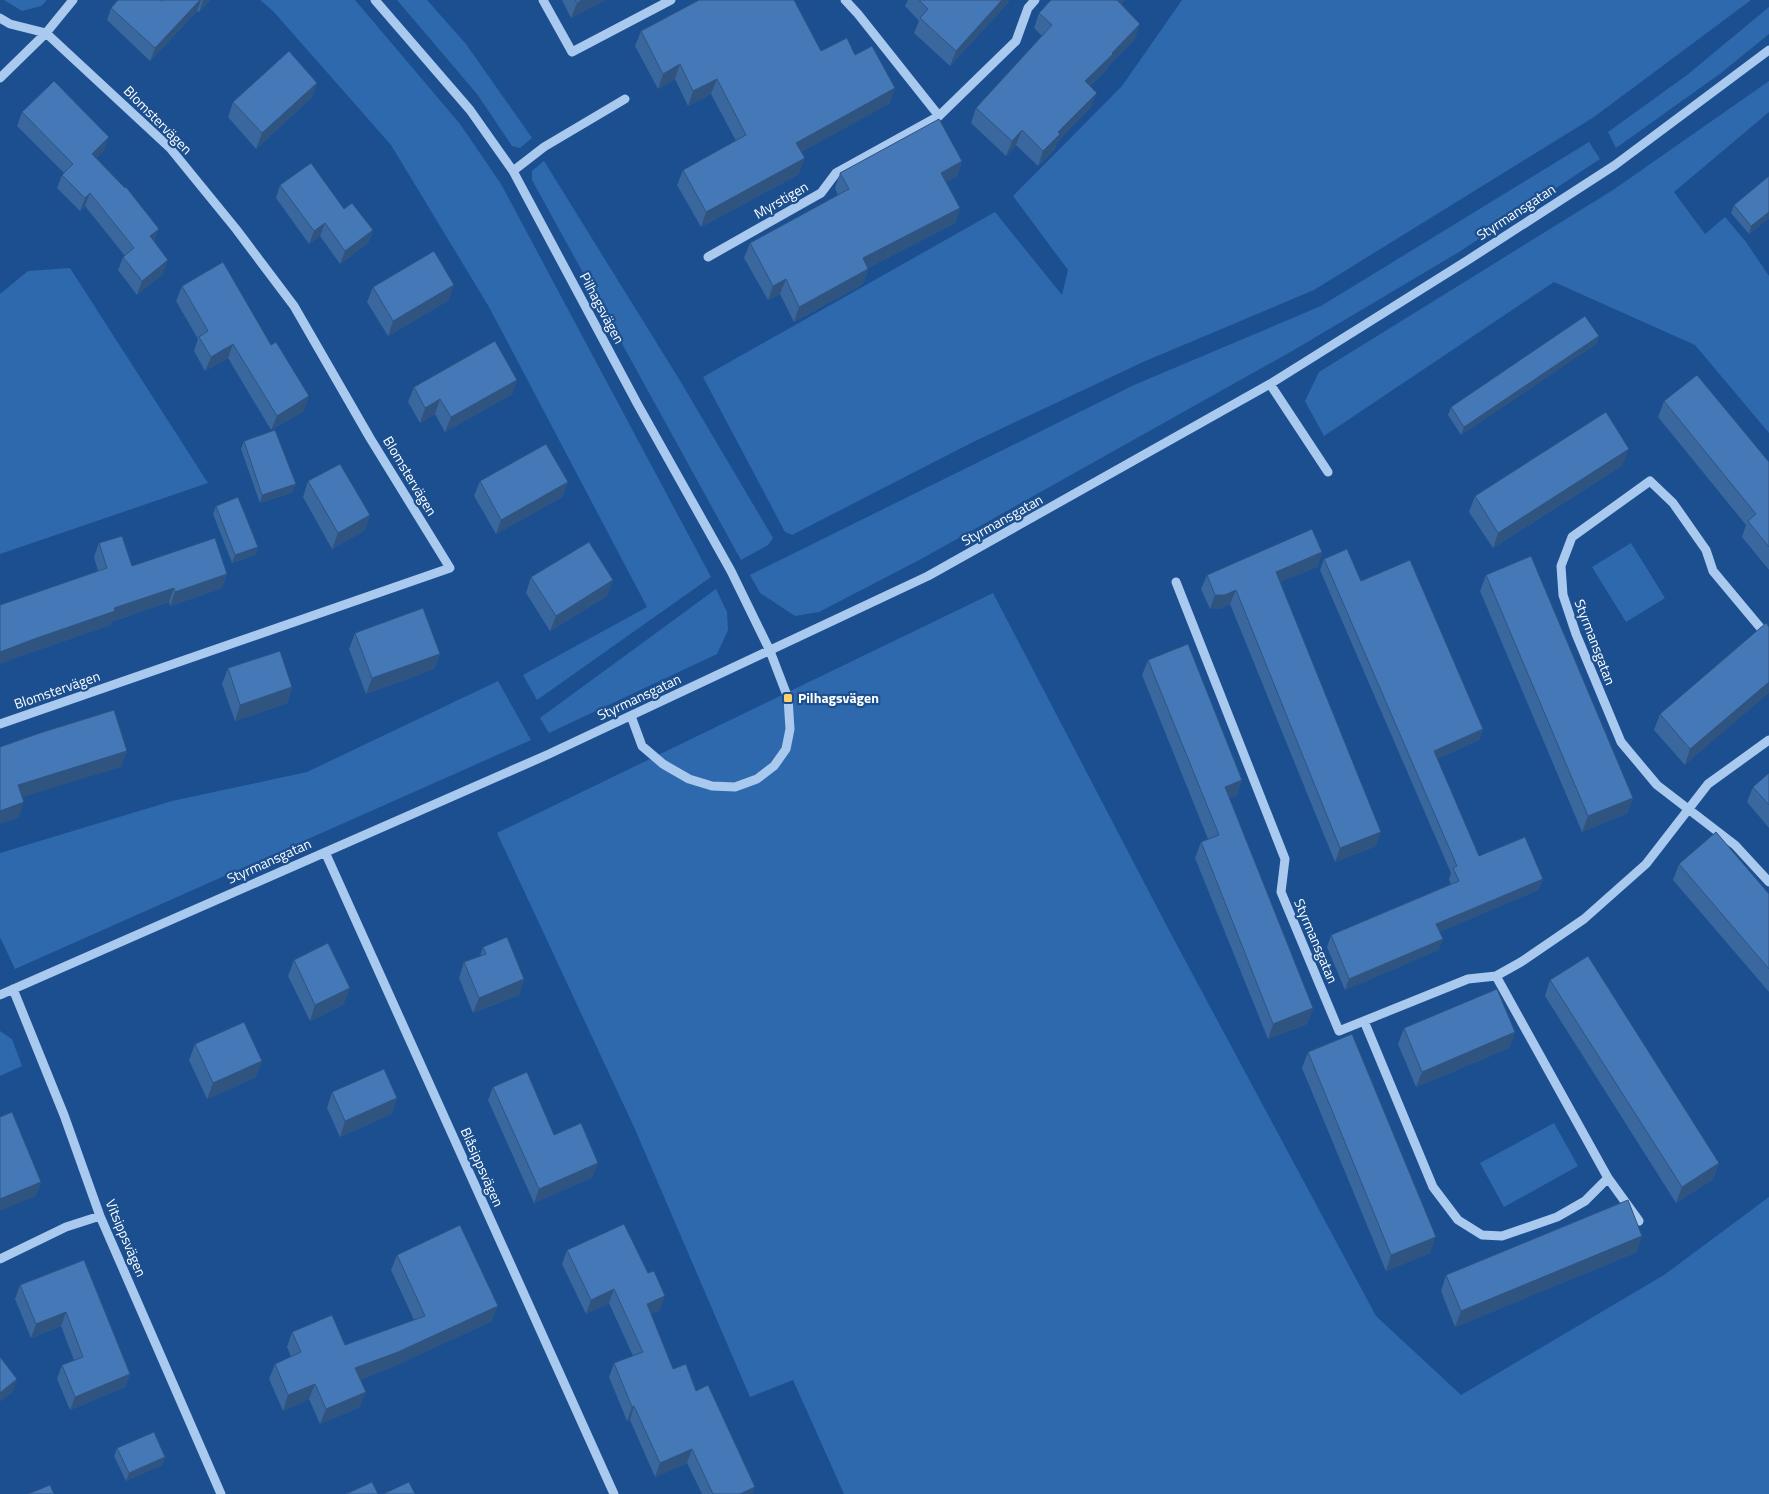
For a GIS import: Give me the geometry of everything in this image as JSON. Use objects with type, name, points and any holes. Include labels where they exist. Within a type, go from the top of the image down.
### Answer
[{"type":"street","points":[[0,78],[46,33],[73,0]]},
{"type":"street","name":"Pilhagsvägen","points":[[375,0],[470,110],[513,171],[638,405],[731,571],[770,651],[788,698],[790,730],[786,749],[774,766],[757,779],[735,787],[712,786],[689,779],[663,764],[642,746],[632,716]]},
{"type":"street","points":[[543,0],[572,52],[671,0]]},
{"type":"street","points":[[844,0],[858,14],[939,116]]},
{"type":"street","name":"Myrstigen","points":[[708,257],[821,193],[836,173],[939,116],[1016,41],[1028,8],[1035,0]]},
{"type":"street","points":[[0,18],[10,24],[46,33]]},
{"type":"street","name":"Blomstervägen","points":[[0,724],[450,568],[370,438],[294,306],[236,228],[170,148],[46,33]]},
{"type":"street","name":"Styrmansgatan","points":[[0,995],[632,716],[928,576],[1270,384],[1615,165],[1769,50]]},
{"type":"street","points":[[513,171],[544,147],[625,100]]},
{"type":"street","points":[[1270,384],[1328,472]]},
{"type":"street","name":"Styrmansgatan","points":[[1769,638],[1713,571],[1706,550],[1673,503],[1650,481],[1572,537],[1561,566],[1563,595],[1576,634],[1621,742],[1657,785],[1735,845],[1769,882]]},
{"type":"street","name":"Styrmansgatan","points":[[1176,582],[1285,859],[1281,892],[1339,1031],[1468,979],[1496,976],[1521,962],[1584,919],[1646,864],[1708,784],[1769,740]]},
{"type":"street","name":"Blåsippsvägen","points":[[325,852],[614,1494]]},
{"type":"street","points":[[1496,976],[1608,1178],[1639,1222]]},
{"type":"street","name":"Vitsippsvägen","points":[[14,989],[64,1115],[100,1216],[220,1494]]},
{"type":"street","points":[[1364,1021],[1433,1187],[1458,1220],[1482,1235],[1502,1236],[1557,1217],[1585,1201],[1608,1178]]},
{"type":"street","points":[[0,1259],[66,1227],[100,1216]]},
{"type":"shaded area","points":[[4,0],[47,0],[41,6],[22,11]]},
{"type":"shaded area","points":[[260,0],[355,0],[460,124],[501,184],[711,577],[537,700],[523,675],[647,607],[489,307],[391,145],[273,11]]},
{"type":"shaded area","points":[[397,0],[427,0],[466,44],[532,138],[520,148],[512,146],[477,94]]},
{"type":"shaded area","points":[[1182,0],[1751,0],[1594,117],[1314,290],[1143,362],[973,442],[792,535],[785,532],[703,377],[995,212],[1062,295],[1068,270],[1013,196],[1122,86]]},
{"type":"shaded area","points":[[1769,7],[1769,34],[1721,73],[1616,148],[1608,132],[1687,75]]},
{"type":"shaded area","points":[[1769,81],[1769,112],[1674,192],[1705,234],[1725,217],[1746,242],[1769,276],[1769,433],[1695,345],[1554,282],[1324,436],[1305,401],[1319,372],[1613,190]]},
{"type":"shaded area","points":[[1589,142],[1600,159],[1459,252],[1294,350],[923,558],[819,612],[795,616],[760,593],[750,575],[1134,385],[1321,306]]},
{"type":"shaded area","points":[[544,161],[679,379],[773,538],[768,545],[741,560],[532,180],[532,171]]},
{"type":"shaded area","points":[[70,268],[208,483],[0,554],[0,294],[28,271]]},
{"type":"shaded area","points":[[1631,543],[1665,598],[1626,622],[1592,567]]},
{"type":"shaded area","points":[[716,589],[727,612],[728,630],[717,654],[549,733],[540,718]]},
{"type":"shaded area","points":[[993,593],[1171,934],[1376,1316],[1461,1395],[1664,1275],[1769,1197],[1769,1494],[844,1494],[793,1380],[750,1397],[634,1127],[497,833]]},
{"type":"shaded area","points":[[498,681],[531,740],[15,969],[0,937],[0,853],[172,801],[307,772]]},
{"type":"shaded area","points":[[0,1031],[12,1039],[22,1066],[0,1076]]},
{"type":"shaded area","points":[[1554,1123],[1578,1166],[1504,1207],[1480,1163]]},
{"type":"building","points":[[118,0],[200,0],[155,48],[111,8]]},
{"type":"building","points":[[699,0],[794,0],[821,51],[847,38],[855,55],[872,46],[895,88],[796,143],[805,158],[706,212],[683,170],[746,135],[717,79],[693,91],[680,64],[663,74],[641,31]]},
{"type":"building","points":[[919,0],[1002,0],[956,51],[920,18],[928,9]]},
{"type":"building","points":[[1051,0],[1117,0],[1140,24],[1085,81],[1097,93],[1058,132],[1060,134],[1043,151],[1022,130],[1012,141],[976,108],[1052,25],[1039,13]]},
{"type":"building","points":[[289,51],[317,83],[262,133],[233,102]]},
{"type":"building","points":[[54,81],[109,137],[92,154],[126,187],[159,229],[150,236],[168,260],[142,281],[123,257],[134,248],[90,193],[85,198],[62,175],[73,164],[22,112]]},
{"type":"building","points":[[939,119],[962,161],[941,173],[960,208],[863,258],[868,269],[799,307],[786,279],[773,286],[750,243],[849,189],[840,173]]},
{"type":"building","points":[[311,163],[344,209],[352,203],[373,230],[345,251],[325,223],[314,231],[280,185]]},
{"type":"building","points":[[1769,176],[1769,212],[1751,226],[1734,205]]},
{"type":"building","points":[[434,251],[454,285],[393,321],[373,287]]},
{"type":"building","points":[[223,262],[271,345],[276,342],[309,396],[277,416],[233,344],[211,357],[199,337],[208,331],[182,286]]},
{"type":"building","points":[[1585,316],[1599,336],[1464,427],[1451,407]]},
{"type":"building","points":[[495,341],[517,380],[451,417],[440,399],[425,408],[414,387]]},
{"type":"building","points":[[1697,375],[1769,462],[1769,547],[1748,521],[1756,514],[1664,401]]},
{"type":"building","points":[[1606,412],[1629,449],[1498,533],[1475,496]]},
{"type":"building","points":[[275,430],[296,484],[262,495],[244,441]]},
{"type":"building","points":[[546,444],[568,482],[501,520],[480,481]]},
{"type":"building","points":[[340,464],[370,515],[338,533],[308,481]]},
{"type":"building","points":[[238,497],[258,547],[235,555],[216,506]]},
{"type":"building","points":[[1312,529],[1322,552],[1276,572],[1381,832],[1340,848],[1236,590],[1225,595],[1215,595],[1207,575]]},
{"type":"building","points":[[122,536],[132,566],[215,538],[227,574],[175,592],[174,588],[114,608],[115,611],[0,652],[0,605],[107,568],[99,543]]},
{"type":"building","points":[[589,542],[613,580],[556,616],[531,577]]},
{"type":"building","points":[[1347,549],[1361,581],[1410,560],[1483,729],[1434,751],[1479,856],[1525,837],[1543,879],[1436,924],[1443,939],[1349,979],[1331,935],[1459,881],[1453,868],[1457,866],[1324,559]]},
{"type":"building","points":[[1531,556],[1633,798],[1588,816],[1486,575]]},
{"type":"building","points":[[423,608],[440,654],[372,678],[355,633]]},
{"type":"building","points":[[1766,623],[1769,627],[1769,682],[1690,749],[1660,714]]},
{"type":"building","points":[[1188,644],[1242,780],[1225,787],[1313,1008],[1273,1024],[1201,842],[1219,835],[1148,660]]},
{"type":"building","points":[[280,651],[292,687],[240,705],[228,668]]},
{"type":"building","points":[[114,710],[127,751],[18,785],[24,802],[0,811],[0,747]]},
{"type":"building","points":[[1769,773],[1769,805],[1753,787]]},
{"type":"building","points":[[1716,832],[1769,894],[1769,969],[1679,864]]},
{"type":"building","points":[[507,937],[524,979],[479,998],[464,962],[486,954],[483,947]]},
{"type":"building","points":[[328,943],[350,988],[315,1005],[294,960]]},
{"type":"building","points":[[1588,956],[1719,1163],[1682,1187],[1550,980]]},
{"type":"building","points":[[1497,989],[1515,1032],[1422,1072],[1404,1028]]},
{"type":"building","points":[[244,1022],[262,1061],[213,1083],[195,1044]]},
{"type":"building","points":[[1352,1034],[1436,1237],[1391,1255],[1308,1052]]},
{"type":"building","points":[[384,1069],[397,1098],[345,1121],[332,1092]]},
{"type":"building","points":[[527,1072],[554,1135],[581,1123],[598,1163],[539,1189],[493,1087]]},
{"type":"building","points":[[12,1112],[41,1182],[0,1199],[0,1117]]},
{"type":"building","points":[[1628,1200],[1642,1236],[1461,1311],[1446,1275]]},
{"type":"building","points":[[624,1224],[648,1273],[654,1271],[665,1296],[647,1304],[673,1369],[686,1364],[696,1391],[708,1385],[755,1487],[740,1494],[713,1494],[692,1449],[660,1463],[634,1406],[632,1407],[614,1363],[643,1352],[614,1289],[591,1300],[567,1250]]},
{"type":"building","points":[[460,1225],[498,1306],[398,1352],[355,1368],[366,1392],[326,1409],[315,1384],[288,1395],[275,1364],[301,1352],[292,1332],[332,1315],[345,1345],[425,1316],[397,1255]]},
{"type":"building","points":[[84,1260],[130,1374],[75,1397],[62,1365],[83,1357],[66,1312],[36,1324],[20,1285]]},
{"type":"building","points":[[0,1357],[17,1379],[0,1393]]},
{"type":"building","points":[[154,1432],[165,1457],[129,1473],[117,1448]]},
{"type":"building","points":[[372,1482],[378,1494],[346,1494]]},
{"type":"building","points":[[409,1482],[415,1494],[383,1494]]},
{"type":"building","points":[[50,1485],[54,1494],[28,1494]]},
{"type":"place","name":"Pilhagsvägen","points":[[788,698]]}]
